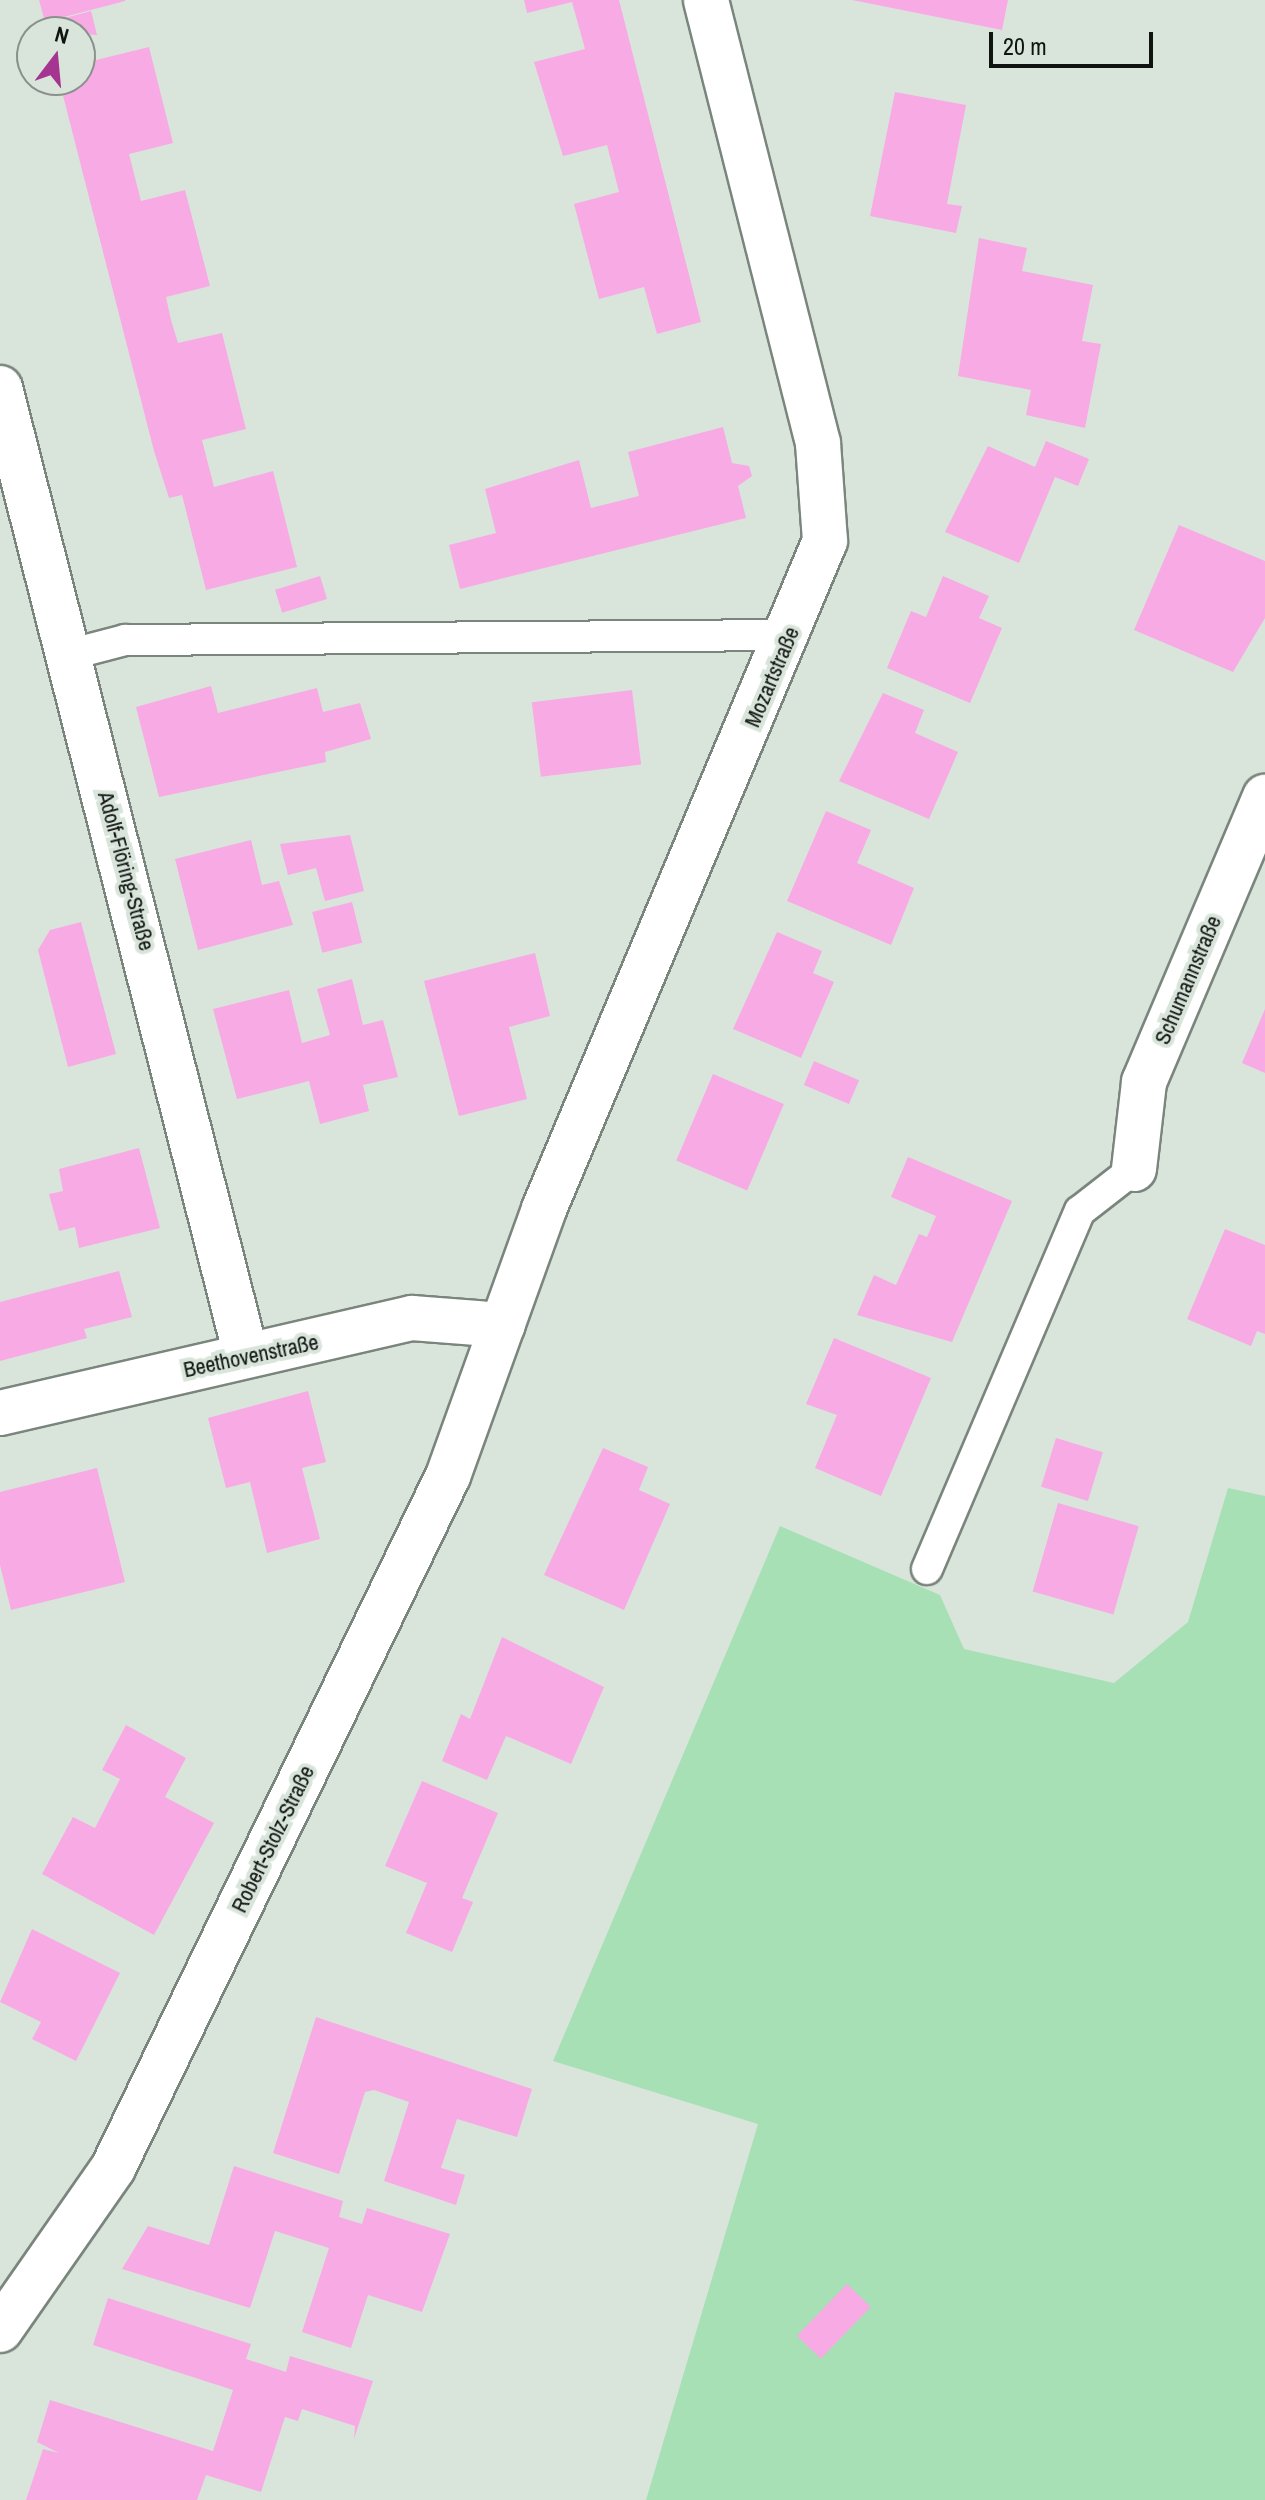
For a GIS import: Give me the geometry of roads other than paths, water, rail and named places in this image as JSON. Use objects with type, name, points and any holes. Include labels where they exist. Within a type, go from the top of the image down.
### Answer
[{"type":"street","name":"Mozartstraße","points":[[503,1325],[544,1209],[790,635],[825,541],[824,480],[706,0]]},
{"type":"street","name":"Adolf-Flöring-Straße","points":[[0,388],[246,1355]]},
{"type":"street","name":"Schumannstraße","points":[[1134,1169],[1144,1082],[1265,797]]},
{"type":"street","name":"Beethovenstraße","points":[[0,1413],[412,1318],[503,1325]]},
{"type":"street","name":"Robert-Stolz-Straße","points":[[0,2330],[69,2240],[160,2075],[448,1476],[503,1325]]},
{"type":"lane","points":[[68,655],[125,640],[790,635]]},
{"type":"lane","points":[[927,1569],[1080,1211],[1134,1169]]}]
